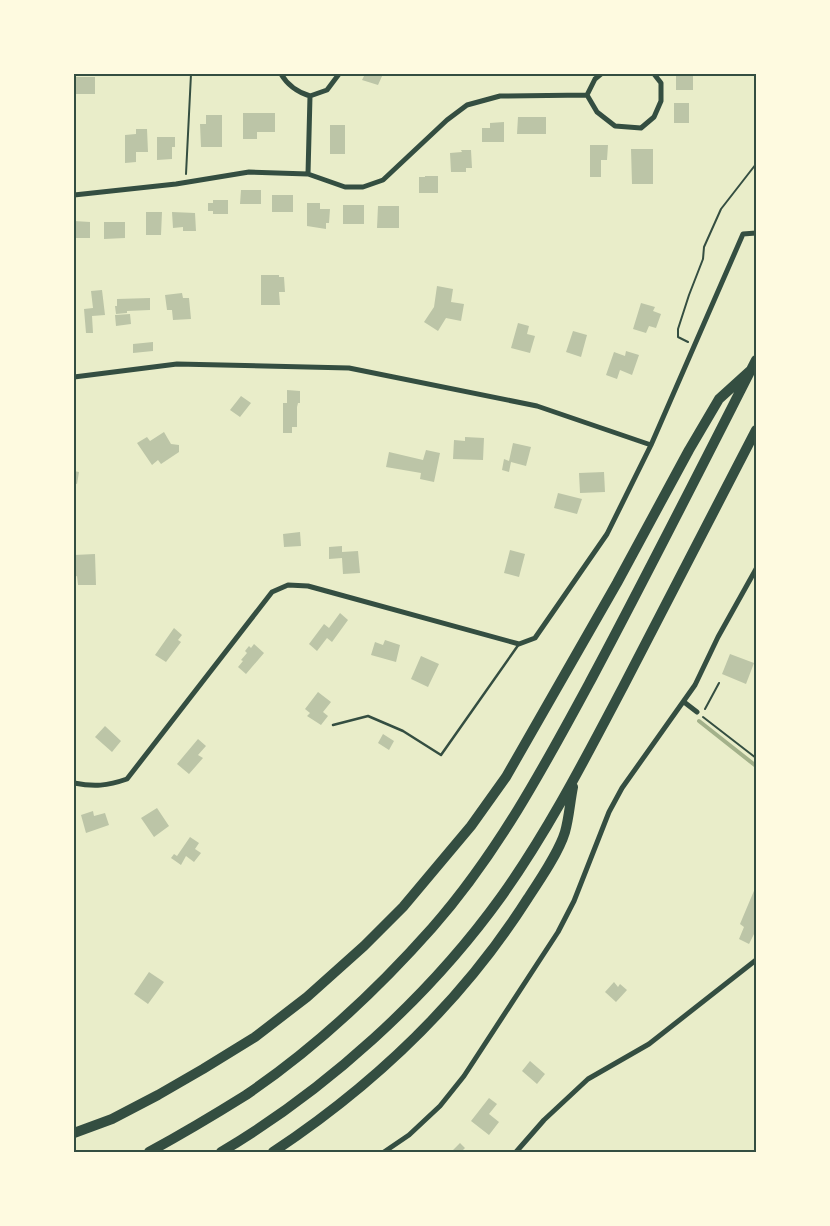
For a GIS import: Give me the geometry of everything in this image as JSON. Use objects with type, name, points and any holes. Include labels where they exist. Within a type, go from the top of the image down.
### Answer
[{"type":"highway","points":[[149,1152],[190,1130],[247,1094],[304,1052],[348,1014],[392,971],[434,926],[478,871],[516,815],[553,751],[756,360]]},
{"type":"highway","points":[[74,1134],[158,1095],[203,1070],[254,1037],[314,991],[364,946],[409,900],[471,826],[506,777],[618,583],[689,450],[719,399],[751,370]]},
{"type":"highway","points":[[221,1152],[293,1104],[355,1055],[426,987],[466,944],[501,897],[536,845],[574,779],[756,430]]},
{"type":"highway","points":[[273,1152],[326,1114],[374,1076],[464,987],[499,942],[545,872],[565,833],[574,779]]},
{"type":"street","points":[[281,74],[287,84],[310,96],[327,90],[339,74]]},
{"type":"street","points":[[587,95],[595,76],[601,74]]},
{"type":"street","points":[[587,95],[597,112],[615,126],[641,128],[654,117],[661,101],[661,83],[654,74]]},
{"type":"street","points":[[74,195],[186,182],[249,172],[308,174],[345,187],[363,186],[383,180],[446,120],[467,105],[500,96],[587,95]]},
{"type":"street","points":[[308,174],[310,96]]},
{"type":"street","points":[[74,783],[93,787],[114,784],[127,779],[272,592],[288,585],[308,586],[520,644],[535,638],[607,534],[651,445],[743,234],[756,233]]},
{"type":"street","points":[[74,377],[177,364],[349,368],[537,406],[651,445]]},
{"type":"street","points":[[384,1152],[409,1136],[440,1106],[464,1076],[558,932],[574,901],[610,812],[622,788],[695,685],[721,631],[756,569]]},
{"type":"street","points":[[684,702],[700,714]]},
{"type":"street","points":[[516,1152],[544,1120],[588,1079],[649,1044],[756,960]]},
{"type":"lane","points":[[333,725],[368,716],[403,731],[441,756],[520,644]]},
{"type":"path","points":[[186,182],[191,74]]},
{"type":"path","points":[[694,346],[678,337],[678,330],[703,259],[704,247],[721,208],[756,164]]},
{"type":"path","points":[[719,683],[700,714],[756,758]]},
{"type":"building","points":[[365,74],[383,74],[378,85],[362,80]]},
{"type":"building","points":[[676,74],[693,74],[693,90],[676,90]]},
{"type":"building","points":[[74,77],[95,77],[95,94],[75,94]]},
{"type":"building","points":[[674,103],[689,103],[689,123],[674,123]]},
{"type":"building","points":[[243,113],[275,113],[275,132],[257,132],[257,139],[243,139]]},
{"type":"building","points":[[206,115],[222,115],[222,147],[201,147],[200,124],[206,124]]},
{"type":"building","points":[[518,117],[546,117],[546,134],[517,134]]},
{"type":"building","points":[[504,122],[504,142],[482,142],[482,128],[490,128],[490,123]]},
{"type":"building","points":[[330,125],[345,125],[345,154],[330,154]]},
{"type":"building","points":[[136,129],[147,129],[148,152],[136,152],[136,162],[125,163],[125,135],[136,134]]},
{"type":"building","points":[[157,137],[175,137],[175,147],[172,147],[172,159],[157,160]]},
{"type":"building","points":[[590,145],[608,145],[607,160],[601,160],[601,177],[590,177]]},
{"type":"building","points":[[631,149],[653,149],[653,184],[632,184]]},
{"type":"building","points":[[461,150],[471,150],[472,168],[466,168],[466,172],[451,172],[450,153],[462,152]]},
{"type":"building","points":[[438,176],[438,193],[419,193],[419,177]]},
{"type":"building","points":[[241,190],[261,190],[261,204],[240,204]]},
{"type":"building","points":[[272,195],[293,195],[293,212],[272,212]]},
{"type":"building","points":[[213,200],[228,200],[228,214],[213,214],[213,211],[208,211],[208,203],[213,203]]},
{"type":"building","points":[[307,203],[320,203],[320,209],[330,209],[329,223],[326,223],[326,229],[307,226]]},
{"type":"building","points":[[343,205],[364,205],[364,224],[343,224]]},
{"type":"building","points":[[378,206],[399,206],[399,228],[377,228]]},
{"type":"building","points":[[146,212],[162,212],[161,235],[146,235]]},
{"type":"building","points":[[172,212],[195,213],[196,231],[183,231],[183,227],[173,228]]},
{"type":"building","points":[[74,221],[90,222],[90,238],[74,238]]},
{"type":"building","points":[[104,222],[125,222],[125,238],[104,239]]},
{"type":"building","points":[[261,275],[279,275],[279,277],[284,277],[285,292],[279,292],[280,305],[261,305]]},
{"type":"building","points":[[437,286],[453,289],[451,302],[464,304],[461,321],[446,318],[438,331],[424,322],[434,307]]},
{"type":"building","points":[[102,290],[105,315],[92,316],[93,333],[86,333],[84,309],[93,308],[91,291]]},
{"type":"building","points":[[182,293],[183,298],[189,298],[191,319],[173,320],[172,310],[167,310],[165,295]]},
{"type":"building","points":[[150,298],[150,310],[127,311],[127,313],[116,314],[115,306],[117,306],[117,299]]},
{"type":"building","points":[[641,303],[655,307],[653,311],[661,314],[656,328],[649,326],[646,333],[633,329]]},
{"type":"building","points":[[130,314],[131,324],[116,326],[115,315]]},
{"type":"building","points":[[518,323],[529,326],[527,334],[535,336],[530,353],[511,348]]},
{"type":"building","points":[[573,331],[587,335],[581,357],[566,352]]},
{"type":"building","points":[[153,342],[153,351],[133,353],[133,344]]},
{"type":"building","points":[[626,351],[639,355],[632,375],[620,370],[617,379],[606,375],[614,352],[625,356]]},
{"type":"building","points":[[287,390],[300,391],[300,403],[298,403],[297,407],[297,427],[292,427],[292,433],[283,433],[283,403],[287,403]]},
{"type":"building","points":[[241,396],[251,403],[240,417],[230,410]]},
{"type":"building","points":[[164,432],[171,444],[179,445],[179,452],[161,464],[158,460],[152,465],[137,443],[147,437],[150,441]]},
{"type":"building","points":[[465,437],[484,438],[483,460],[453,459],[454,440],[465,441]]},
{"type":"building","points":[[513,443],[531,447],[526,466],[511,462],[509,472],[502,470],[504,459],[509,461]]},
{"type":"building","points":[[426,450],[440,453],[434,482],[420,479],[421,473],[386,467],[389,452],[423,460]]},
{"type":"building","points":[[74,471],[79,472],[77,484],[74,483]]},
{"type":"building","points":[[604,472],[605,492],[580,493],[579,473]]},
{"type":"building","points":[[558,493],[582,499],[577,514],[554,508]]},
{"type":"building","points":[[300,532],[301,546],[284,547],[283,534]]},
{"type":"building","points":[[342,546],[342,552],[358,551],[360,573],[343,574],[342,558],[329,559],[329,547]]},
{"type":"building","points":[[510,550],[525,554],[519,577],[504,573]]},
{"type":"building","points":[[95,554],[96,585],[78,585],[77,576],[74,577],[74,555]]},
{"type":"building","points":[[340,613],[348,620],[332,642],[327,638],[317,651],[309,644],[324,624],[329,628]]},
{"type":"building","points":[[174,628],[182,635],[178,640],[181,642],[166,662],[155,655]]},
{"type":"building","points":[[385,640],[400,645],[396,662],[371,655],[375,642],[383,645]]},
{"type":"building","points":[[254,644],[264,653],[246,674],[238,667],[247,653],[245,651]]},
{"type":"building","points":[[730,654],[754,663],[746,684],[722,674]]},
{"type":"building","points":[[421,656],[439,664],[428,687],[411,679]]},
{"type":"building","points":[[318,692],[331,702],[323,712],[328,716],[321,725],[307,716],[310,713],[305,709]]},
{"type":"building","points":[[105,726],[121,741],[112,752],[95,737]]},
{"type":"building","points":[[383,734],[394,741],[389,750],[378,743]]},
{"type":"building","points":[[198,739],[206,746],[198,755],[203,758],[189,774],[177,764]]},
{"type":"building","points":[[157,808],[169,826],[154,837],[141,818]]},
{"type":"building","points":[[93,811],[94,816],[105,813],[109,825],[86,833],[81,815]]},
{"type":"building","points":[[190,837],[199,843],[195,849],[201,853],[194,862],[186,856],[181,865],[171,858],[174,854],[177,856]]},
{"type":"building","points":[[756,886],[756,930],[749,944],[739,939],[744,927],[740,924]]},
{"type":"building","points":[[149,972],[164,982],[148,1004],[134,994]]},
{"type":"building","points":[[614,982],[618,987],[620,984],[627,990],[616,1002],[605,992]]},
{"type":"building","points":[[530,1061],[545,1074],[537,1084],[522,1071]]},
{"type":"building","points":[[489,1098],[497,1104],[489,1114],[499,1122],[489,1135],[471,1121]]},
{"type":"building","points":[[460,1143],[465,1148],[461,1152],[453,1150]]},
{"type":"waterway","points":[[699,721],[756,766]]}]
